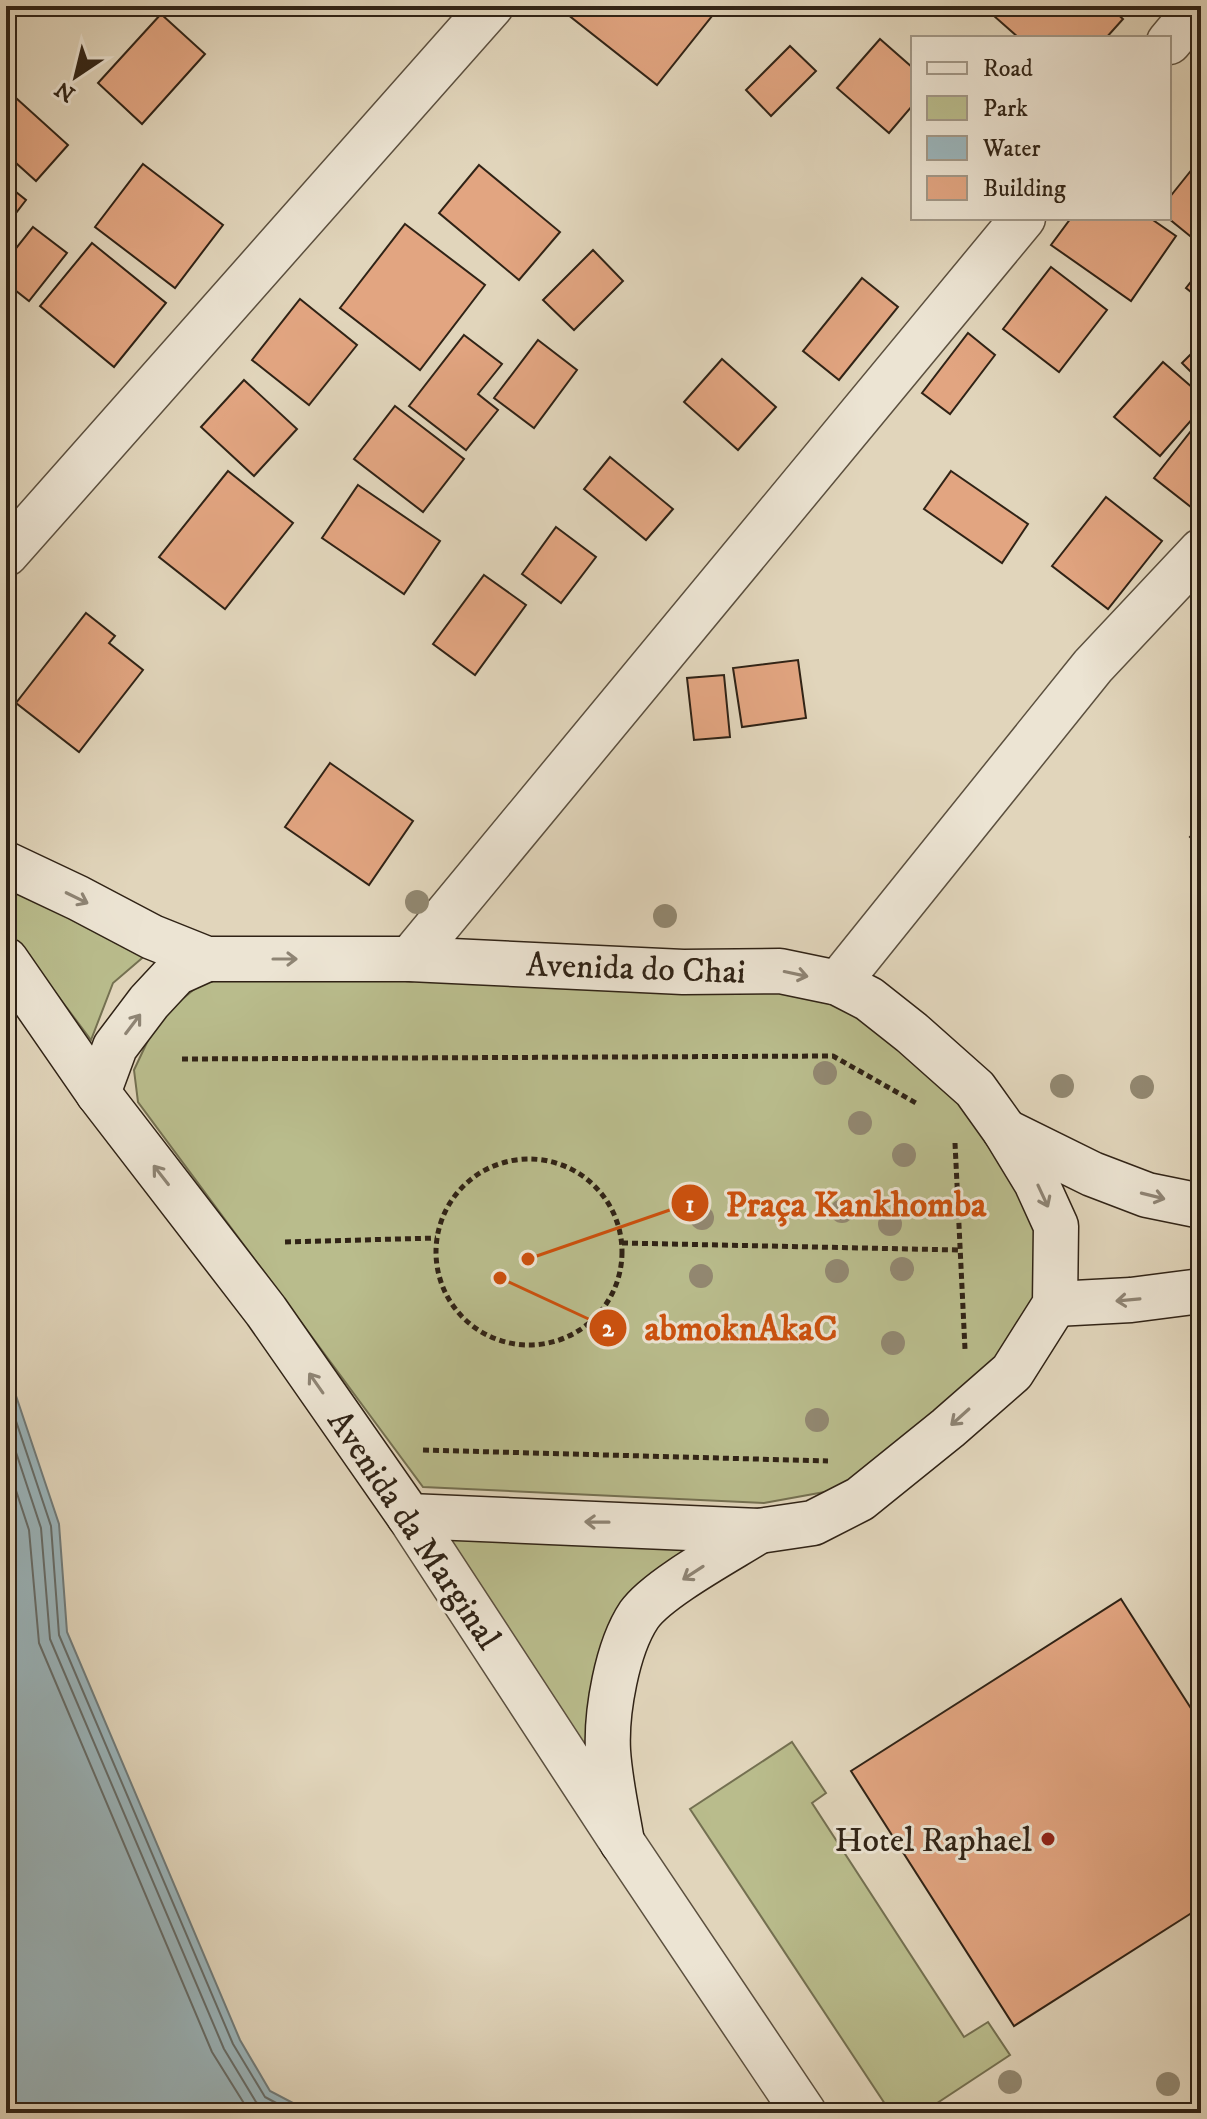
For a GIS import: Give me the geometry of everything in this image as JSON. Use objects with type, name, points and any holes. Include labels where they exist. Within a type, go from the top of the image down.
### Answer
[{"type":"main road","points":[[6,554],[491,6]]},
{"type":"main road","points":[[1171,40],[1199,6]]},
{"type":"main road","points":[[410,959],[1021,220]]},
{"type":"main road","points":[[838,983],[1093,666],[1201,551]]},
{"type":"main road","points":[[6,864],[152,937],[207,959]]},
{"type":"main road","points":[[98,1093],[115,1047],[149,1002],[176,973],[207,959]]},
{"type":"main road","name":"Avenida do Chai","points":[[207,959],[410,959],[683,972],[780,971],[838,983],[869,999],[975,1089],[1005,1131],[1036,1182],[1056,1226],[1055,1304]]},
{"type":"main road","name":"Avenida da Marginal","points":[[6,960],[98,1093],[266,1311],[409,1516],[804,2113]]},
{"type":"main road","name":"Avenida do Chai","points":[[1005,1131],[1092,1174],[1147,1195],[1201,1206]]},
{"type":"main road","points":[[409,1516],[759,1531],[813,1523],[860,1499],[1012,1372],[1055,1304],[1131,1300],[1201,1291]]},
{"type":"main road","points":[[622,1842],[608,1750],[612,1696],[622,1653],[639,1615],[660,1595],[759,1531]]},
{"type":"path","points":[[182,1059],[833,1056],[927,1109]]},
{"type":"path","points":[[955,1140],[965,1350]]},
{"type":"path","points":[[516,1159],[546,1160],[574,1170],[598,1189],[615,1214],[622,1243],[620,1275],[608,1303],[587,1326],[558,1341],[527,1345],[496,1339],[469,1323],[449,1299],[437,1269],[436,1238],[446,1209],[463,1185],[488,1168],[516,1159]]},
{"type":"path","points":[[285,1242],[436,1238]]},
{"type":"path","points":[[622,1243],[960,1250]]},
{"type":"path","points":[[423,1450],[840,1462]]},
{"type":"green space","points":[[6,886],[148,953],[113,983],[91,1040],[6,927]]},
{"type":"green space","points":[[209,977],[779,985],[863,1013],[958,1093],[992,1136],[1039,1234],[1040,1298],[992,1368],[841,1489],[764,1503],[423,1487],[138,1102],[134,1070],[158,1019]]},
{"type":"green space","points":[[444,1536],[712,1544],[644,1586],[598,1783]]},
{"type":"green space","points":[[792,1742],[826,1793],[812,1803],[964,2037],[988,2022],[1010,2055],[922,2113],[891,2113],[690,1809]]},
{"type":"water","points":[[6,1366],[59,1524],[67,1632],[240,2040],[270,2091],[312,2113],[6,2113]]},
{"type":"building","points":[[573,6],[720,6],[657,85],[567,14]]},
{"type":"building","points":[[1003,6],[1108,6],[1123,19],[1108,36],[1017,36],[994,16]]},
{"type":"building","points":[[161,14],[205,54],[142,124],[98,83]]},
{"type":"building","points":[[880,39],[911,66],[911,107],[889,133],[837,88]]},
{"type":"building","points":[[790,46],[816,71],[771,116],[746,90]]},
{"type":"building","points":[[6,55],[14,62],[6,72]]},
{"type":"building","points":[[16,98],[68,145],[36,181],[6,154],[6,109]]},
{"type":"building","points":[[1201,158],[1201,245],[1170,220],[1171,196]]},
{"type":"building","points":[[143,164],[223,225],[175,288],[95,227]]},
{"type":"building","points":[[479,165],[560,232],[519,280],[439,213]]},
{"type":"building","points":[[6,184],[26,200],[6,226]]},
{"type":"building","points":[[1070,220],[1153,220],[1176,236],[1131,301],[1051,245]]},
{"type":"building","points":[[405,224],[485,285],[420,370],[340,308]]},
{"type":"building","points":[[33,227],[67,253],[29,301],[6,283],[6,261]]},
{"type":"building","points":[[92,243],[166,303],[114,367],[40,306]]},
{"type":"building","points":[[593,250],[623,281],[574,330],[543,300]]},
{"type":"building","points":[[1051,267],[1107,310],[1059,372],[1003,329]]},
{"type":"building","points":[[1201,269],[1201,300],[1186,288]]},
{"type":"building","points":[[862,278],[898,307],[839,380],[803,351]]},
{"type":"building","points":[[300,299],[357,345],[309,405],[252,360]]},
{"type":"building","points":[[968,333],[995,355],[950,414],[922,393]]},
{"type":"building","points":[[464,335],[502,364],[478,394],[498,410],[466,450],[409,406]]},
{"type":"building","points":[[538,340],[577,370],[534,428],[494,398]]},
{"type":"building","points":[[1201,344],[1201,382],[1182,363]]},
{"type":"building","points":[[722,359],[776,407],[738,450],[684,402]]},
{"type":"building","points":[[1163,362],[1201,395],[1201,409],[1160,456],[1114,417]]},
{"type":"building","points":[[244,380],[297,429],[254,476],[201,427]]},
{"type":"building","points":[[395,406],[464,459],[423,512],[354,459]]},
{"type":"building","points":[[1198,422],[1201,425],[1201,515],[1154,478]]},
{"type":"building","points":[[610,457],[673,509],[646,540],[584,489]]},
{"type":"building","points":[[228,471],[293,523],[225,609],[159,557]]},
{"type":"building","points":[[951,471],[1028,524],[1002,563],[924,509]]},
{"type":"building","points":[[358,485],[440,541],[404,594],[322,538]]},
{"type":"building","points":[[1106,497],[1162,541],[1108,609],[1052,566]]},
{"type":"building","points":[[556,527],[596,557],[561,603],[522,574]]},
{"type":"building","points":[[484,575],[526,605],[475,675],[433,644]]},
{"type":"building","points":[[86,613],[115,636],[109,643],[143,670],[79,752],[16,703]]},
{"type":"building","points":[[798,660],[806,718],[742,727],[733,668]]},
{"type":"building","points":[[724,675],[730,737],[694,740],[687,678]]},
{"type":"building","points":[[330,763],[413,821],[369,885],[285,827]]},
{"type":"building","points":[[1201,825],[1201,847],[1190,837]]},
{"type":"building","name":"Hotel Raphael","points":[[1121,1599],[1201,1724],[1201,1907],[1014,2026],[851,1771]]},
{"type":"place","name":"Praça Kankhomba","points":[[528,1259]]},
{"type":"place","name":"abmoknAkaC","points":[[500,1278]]},
{"type":"place","name":"Hotel Raphael","points":[[1048,1839]]}]
